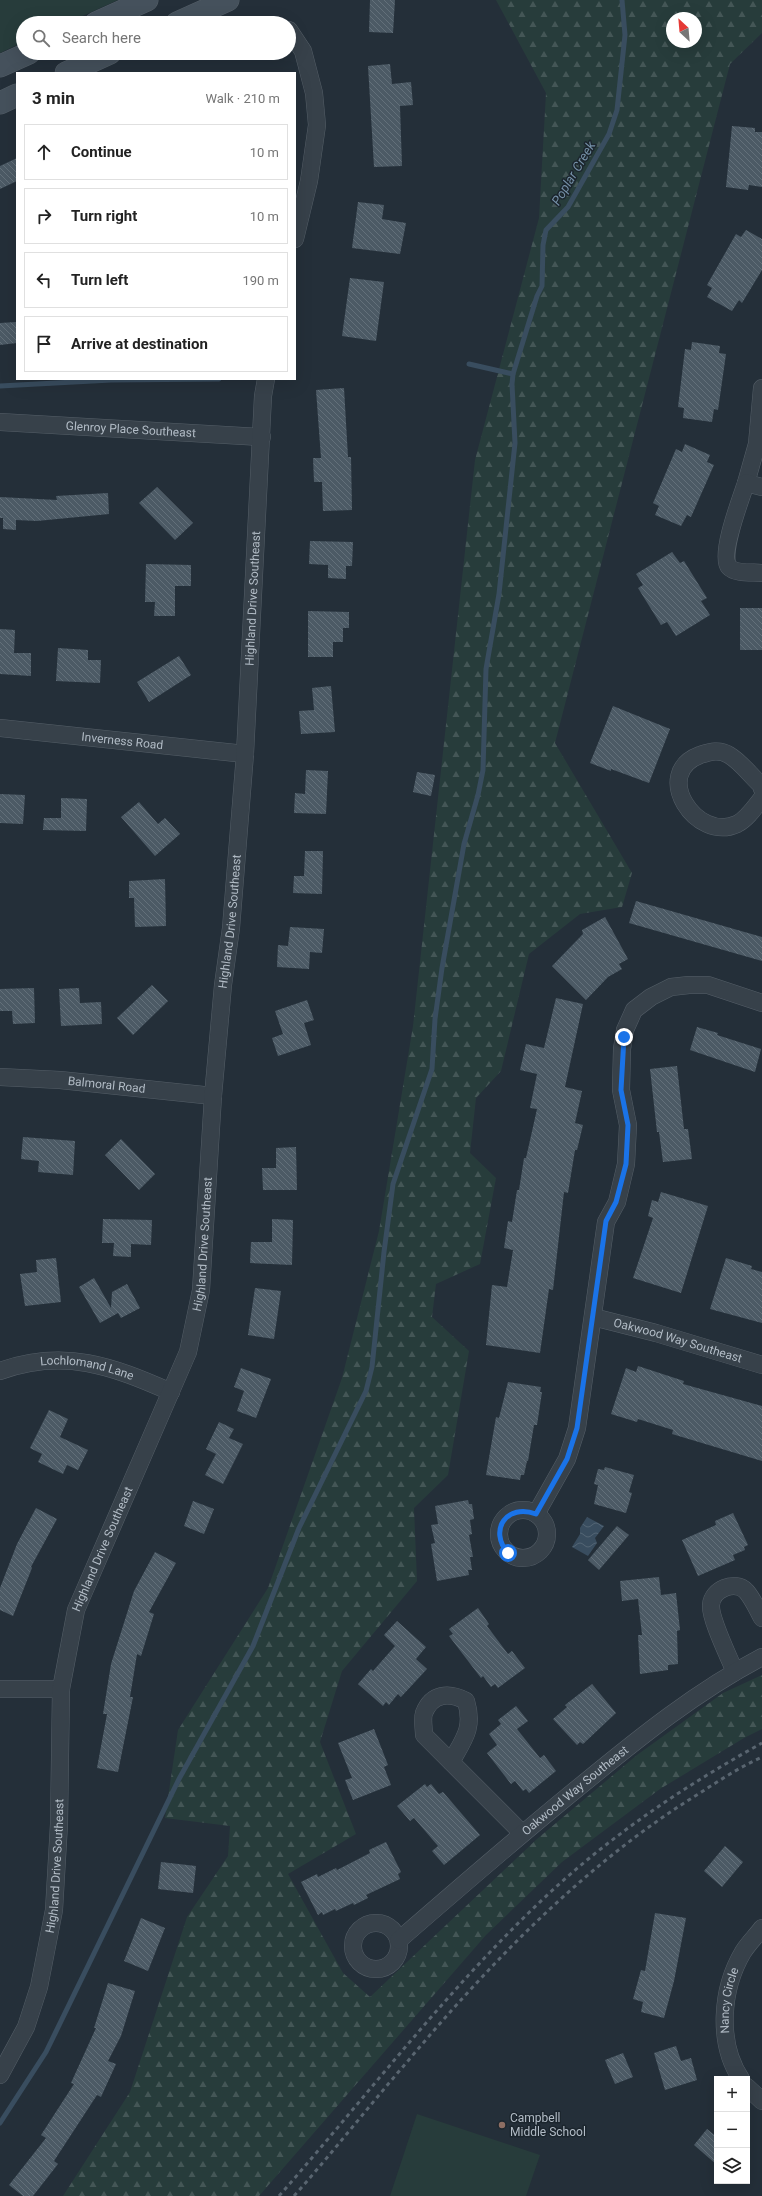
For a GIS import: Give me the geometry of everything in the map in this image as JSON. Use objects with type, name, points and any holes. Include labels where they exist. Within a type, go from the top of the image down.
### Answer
[{"type":"main road","points":[[112,16],[147,0]]},
{"type":"main road","points":[[193,16],[228,0]]},
{"type":"main road","points":[[0,66],[16,59]]},
{"type":"main road","points":[[68,72],[95,60]]},
{"type":"main road","points":[[0,102],[16,95]]},
{"type":"street","points":[[296,40],[303,51],[314,93],[317,125],[309,181],[296,235]]},
{"type":"street","name":"Highland Drive Southeast","points":[[0,2075],[26,2027],[39,1987],[54,1910],[59,1824],[61,1689],[76,1610],[171,1392],[191,1342],[201,1290],[213,1096],[223,985],[231,928],[245,754],[263,396],[266,380]]},
{"type":"street","points":[[762,388],[754,485],[731,530],[725,560],[729,568],[736,571],[762,573]]},
{"type":"street","name":"Glenroy Place Southeast","points":[[0,422],[262,438]]},
{"type":"street","name":"Inverness Road","points":[[0,728],[245,754]]},
{"type":"street","points":[[762,789],[761,785],[729,755],[713,750],[693,758],[681,768],[677,785],[684,803],[699,821],[724,829],[738,824],[762,798]]},
{"type":"street","points":[[536,1514],[567,1459],[577,1428],[606,1221],[616,1202],[626,1164],[628,1125],[621,1090],[622,1049],[625,1030],[634,1010],[651,997],[671,987],[708,985],[762,1003]]},
{"type":"street","name":"Balmoral Road","points":[[0,1077],[60,1080],[213,1096]]},
{"type":"street","name":"Oakwood Way Southeast","points":[[593,1317],[656,1333],[762,1365]]},
{"type":"street","name":"Lochlomand Lane","points":[[0,1371],[18,1364],[62,1359],[96,1364],[116,1370],[171,1392]]},
{"type":"street","points":[[735,1672],[717,1628],[711,1606],[714,1595],[722,1588],[735,1586],[745,1590],[762,1618]]},
{"type":"street","name":"Oakwood Way Southeast","points":[[399,1940],[522,1833],[639,1737],[694,1697],[762,1657]]},
{"type":"street","points":[[0,1689],[61,1689]]},
{"type":"street","points":[[451,1762],[522,1833]]},
{"type":"street","name":"Nancy Circle","points":[[739,2076],[734,2069],[727,2046],[725,2014],[727,1998],[732,1980],[743,1953],[762,1928]]},
{"type":"street","points":[[750,2090],[762,2101]]},
{"type":"green space","points":[[0,0],[118,0],[83,16],[16,16],[16,45],[0,53]]},
{"type":"green space","points":[[496,0],[762,0],[762,33],[730,64],[555,743],[632,873],[622,907],[580,914],[529,954],[501,1071],[476,1098],[470,1153],[496,1178],[480,1264],[436,1284],[432,1317],[469,1351],[448,1475],[414,1508],[417,1581],[342,1671],[320,1742],[356,1834],[288,1874],[343,1973],[370,1997],[537,1839],[637,1755],[723,1693],[762,1675],[762,1729],[744,1738],[660,1789],[562,1862],[486,1935],[259,2196],[63,2196],[130,2092],[187,1917],[228,1856],[230,1826],[165,1818],[178,1730],[268,1588],[342,1378],[379,1231],[413,1026],[475,460],[539,218],[546,93]]},
{"type":"green space","points":[[417,2114],[540,2155],[526,2196],[390,2196]]},
{"type":"water","points":[[587,1517],[604,1526],[595,1538],[597,1543],[588,1556],[572,1547],[580,1534],[580,1528]]},
{"type":"building","points":[[370,0],[395,0],[393,33],[369,32]]},
{"type":"building","points":[[390,64],[392,84],[411,82],[413,105],[400,106],[402,166],[374,167],[368,66]]},
{"type":"building","points":[[732,126],[755,128],[755,132],[762,132],[762,187],[749,185],[748,190],[726,187]]},
{"type":"building","points":[[16,158],[16,181],[0,189],[0,166]]},
{"type":"building","points":[[358,202],[384,205],[382,219],[406,223],[400,254],[352,248]]},
{"type":"building","points":[[746,230],[762,239],[762,270],[742,303],[739,300],[732,311],[707,297],[712,288],[707,285],[736,234],[741,237]]},
{"type":"building","points":[[350,278],[384,282],[376,341],[342,336]]},
{"type":"building","points":[[16,322],[16,343],[0,345],[0,323]]},
{"type":"building","points":[[692,342],[720,346],[719,353],[726,354],[718,410],[714,409],[712,422],[683,418],[684,408],[678,407],[685,349],[691,350]]},
{"type":"building","points":[[344,388],[348,457],[351,457],[352,510],[323,511],[322,482],[314,482],[313,458],[321,458],[316,390]]},
{"type":"building","points":[[685,444],[710,455],[707,462],[714,465],[691,517],[687,515],[681,526],[655,515],[659,506],[653,503],[676,449],[682,452]]},
{"type":"building","points":[[157,487],[193,523],[175,540],[139,503]]},
{"type":"building","points":[[108,493],[109,514],[37,521],[16,520],[16,530],[3,529],[3,518],[0,518],[0,497],[57,500],[56,496]]},
{"type":"building","points":[[310,541],[353,542],[352,566],[346,566],[346,579],[328,578],[328,565],[309,564]]},
{"type":"building","points":[[672,552],[680,563],[684,561],[707,598],[701,601],[710,615],[676,636],[667,622],[661,625],[638,588],[643,585],[636,574]]},
{"type":"building","points":[[146,564],[191,565],[191,586],[175,586],[175,616],[154,616],[155,602],[145,602]]},
{"type":"building","points":[[740,608],[762,608],[762,650],[740,650]]},
{"type":"building","points":[[308,611],[349,612],[349,628],[343,628],[343,642],[333,642],[333,657],[308,657]]},
{"type":"building","points":[[0,629],[15,630],[14,653],[31,653],[31,676],[0,674]]},
{"type":"building","points":[[58,648],[88,650],[88,660],[101,660],[100,683],[56,681]]},
{"type":"building","points":[[179,656],[191,675],[149,702],[137,682]]},
{"type":"building","points":[[331,686],[335,732],[301,734],[299,711],[314,710],[312,688]]},
{"type":"building","points":[[613,706],[670,729],[649,783],[590,763]]},
{"type":"building","points":[[306,770],[328,771],[326,814],[294,813],[295,793],[305,794]]},
{"type":"building","points":[[417,772],[435,775],[431,796],[413,792]]},
{"type":"building","points":[[0,794],[25,795],[23,824],[0,823]]},
{"type":"building","points":[[61,798],[87,799],[86,831],[43,830],[44,818],[61,818]]},
{"type":"building","points":[[139,802],[158,824],[165,818],[180,834],[155,856],[121,817]]},
{"type":"building","points":[[305,851],[323,851],[322,894],[293,893],[294,876],[304,876]]},
{"type":"building","points":[[165,879],[166,926],[135,927],[134,898],[129,898],[129,881]]},
{"type":"building","points":[[636,901],[762,937],[762,961],[629,923]]},
{"type":"building","points":[[605,917],[628,959],[619,964],[622,969],[608,977],[586,1000],[552,966],[583,934],[582,930]]},
{"type":"building","points":[[290,927],[324,929],[322,953],[310,952],[309,969],[277,967],[278,945],[288,946]]},
{"type":"building","points":[[152,985],[168,1001],[133,1035],[117,1018]]},
{"type":"building","points":[[34,988],[35,1023],[13,1024],[12,1011],[0,1011],[0,989]]},
{"type":"building","points":[[79,988],[80,1003],[101,1002],[102,1024],[61,1026],[59,989]]},
{"type":"building","points":[[556,998],[583,1004],[565,1087],[582,1091],[575,1123],[583,1125],[577,1150],[575,1150],[568,1193],[564,1192],[553,1290],[549,1289],[540,1353],[486,1345],[492,1285],[507,1287],[513,1250],[504,1248],[508,1221],[512,1222],[524,1158],[526,1158],[537,1109],[530,1108],[537,1074],[520,1070],[526,1044],[544,1048]]},
{"type":"building","points":[[307,1000],[314,1020],[304,1023],[311,1045],[278,1056],[272,1038],[283,1034],[275,1011]]},
{"type":"building","points":[[697,1027],[761,1049],[755,1072],[690,1050]]},
{"type":"building","points":[[677,1066],[684,1129],[688,1129],[692,1159],[663,1162],[659,1132],[657,1132],[650,1069]]},
{"type":"building","points":[[23,1137],[75,1141],[73,1175],[38,1172],[39,1161],[21,1159]]},
{"type":"building","points":[[121,1139],[155,1174],[139,1190],[105,1155]]},
{"type":"building","points":[[296,1147],[297,1190],[263,1190],[262,1168],[276,1168],[276,1148]]},
{"type":"building","points":[[661,1192],[708,1206],[681,1293],[633,1278],[653,1218],[648,1216],[652,1200],[658,1202]]},
{"type":"building","points":[[103,1219],[152,1220],[151,1245],[131,1244],[131,1257],[113,1256],[114,1243],[102,1243]]},
{"type":"building","points":[[272,1219],[293,1220],[292,1265],[250,1263],[251,1242],[272,1242]]},
{"type":"building","points":[[56,1258],[61,1302],[25,1306],[20,1274],[37,1272],[36,1260]]},
{"type":"building","points":[[726,1258],[752,1266],[751,1269],[762,1272],[762,1323],[710,1309]]},
{"type":"building","points":[[94,1278],[111,1308],[112,1292],[127,1284],[140,1308],[121,1318],[118,1313],[100,1323],[79,1287]]},
{"type":"building","points":[[255,1288],[281,1291],[274,1339],[248,1335]]},
{"type":"building","points":[[638,1366],[684,1381],[683,1384],[762,1406],[762,1461],[672,1434],[673,1430],[638,1419],[637,1422],[611,1414],[626,1368],[636,1372]]},
{"type":"building","points":[[241,1368],[271,1379],[256,1418],[237,1411],[244,1391],[234,1387]]},
{"type":"building","points":[[508,1382],[541,1387],[540,1392],[542,1392],[537,1425],[534,1425],[528,1461],[524,1475],[521,1475],[520,1480],[486,1475],[496,1417],[499,1418]]},
{"type":"building","points":[[49,1410],[68,1419],[60,1437],[88,1450],[78,1470],[67,1465],[63,1474],[38,1462],[42,1454],[30,1448]]},
{"type":"building","points":[[219,1422],[234,1429],[229,1438],[243,1444],[223,1484],[205,1475],[216,1454],[206,1449]]},
{"type":"building","points":[[605,1467],[634,1475],[629,1492],[632,1493],[626,1513],[594,1504],[598,1485],[594,1484],[598,1469],[604,1470]]},
{"type":"building","points":[[468,1500],[469,1504],[472,1504],[474,1519],[470,1520],[472,1534],[469,1535],[473,1557],[470,1557],[472,1570],[468,1570],[469,1575],[437,1581],[431,1544],[435,1543],[431,1525],[438,1524],[435,1506]]},
{"type":"building","points":[[193,1501],[214,1509],[204,1534],[184,1526]]},
{"type":"building","points":[[36,1508],[57,1519],[31,1567],[32,1568],[13,1616],[0,1610],[0,1588],[17,1544]]},
{"type":"building","points":[[733,1513],[748,1545],[744,1547],[745,1550],[733,1555],[735,1560],[698,1576],[682,1540],[716,1525],[715,1521]]},
{"type":"building","points":[[617,1526],[629,1535],[599,1570],[588,1560]]},
{"type":"building","points":[[155,1552],[176,1563],[149,1612],[154,1614],[141,1656],[137,1654],[130,1697],[133,1697],[118,1772],[97,1768],[107,1714],[103,1714],[111,1664],[134,1591]]},
{"type":"building","points":[[659,1577],[661,1595],[676,1593],[680,1630],[677,1631],[678,1664],[668,1665],[668,1670],[640,1674],[638,1635],[642,1635],[638,1599],[622,1601],[620,1581]]},
{"type":"building","points":[[478,1608],[489,1624],[487,1626],[508,1654],[512,1651],[525,1668],[498,1688],[495,1684],[491,1687],[483,1676],[481,1678],[449,1636],[453,1634],[449,1629]]},
{"type":"building","points":[[397,1621],[426,1647],[416,1659],[427,1669],[401,1697],[398,1694],[389,1705],[386,1702],[383,1706],[358,1684],[371,1669],[373,1671],[395,1646],[384,1635]]},
{"type":"building","points":[[592,1684],[616,1713],[583,1744],[580,1742],[577,1745],[553,1719],[567,1707],[565,1705]]},
{"type":"building","points":[[516,1706],[528,1721],[517,1729],[540,1758],[544,1755],[556,1771],[529,1793],[526,1789],[523,1791],[515,1781],[511,1784],[487,1753],[497,1745],[489,1734],[501,1724],[498,1720]]},
{"type":"building","points":[[374,1729],[388,1765],[384,1767],[391,1785],[353,1800],[345,1780],[352,1778],[338,1743]]},
{"type":"building","points":[[425,1784],[427,1787],[431,1784],[439,1794],[443,1792],[480,1835],[444,1865],[432,1851],[438,1846],[414,1818],[410,1821],[397,1806]]},
{"type":"building","points":[[386,1842],[401,1872],[398,1874],[400,1879],[366,1895],[368,1898],[354,1905],[353,1903],[336,1911],[335,1909],[323,1915],[322,1912],[318,1915],[301,1882],[317,1874],[318,1877],[336,1868],[337,1870],[370,1853],[369,1850]]},
{"type":"building","points":[[725,1846],[743,1862],[722,1887],[704,1871]]},
{"type":"building","points":[[161,1862],[196,1866],[193,1893],[158,1889]]},
{"type":"building","points":[[655,1913],[686,1918],[674,1981],[664,2018],[641,2012],[643,2002],[633,1999],[641,1970],[645,1971]]},
{"type":"building","points":[[141,1918],[165,1928],[148,1971],[124,1961]]},
{"type":"building","points":[[108,1983],[135,1991],[121,2036],[108,2061],[116,2064],[101,2097],[97,2095],[54,2161],[58,2164],[33,2196],[23,2196],[9,2185],[46,2138],[41,2135],[74,2084],[71,2083],[96,2028],[94,2028]]},
{"type":"building","points":[[676,2046],[681,2061],[691,2058],[697,2080],[665,2090],[654,2053]]},
{"type":"building","points":[[623,2053],[633,2077],[615,2084],[605,2060]]},
{"type":"building","points":[[707,2129],[714,2135],[714,2162],[694,2145]]},
{"type":"waterway","name":"Poplar Creek","points":[[0,2123],[46,2052],[179,1779],[253,1646],[299,1528],[366,1391],[372,1367],[393,1184],[432,1069],[435,1019],[442,968],[464,844],[478,795],[483,770],[486,669],[499,594],[515,443],[512,384],[513,374],[537,296],[542,286],[543,245],[546,230],[568,207],[609,134],[617,110],[625,35],[622,0]]},
{"type":"waterway","points":[[469,364],[513,374]]},
{"type":"waterway","points":[[0,386],[111,380]]},
{"type":"railway","points":[[279,2196],[407,2045],[473,1971],[542,1900],[593,1855],[647,1814],[704,1777],[762,1743]]},
{"type":"railway","points":[[294,2196],[439,2024],[507,1951],[543,1916],[618,1850],[658,1820],[746,1765],[762,1757]]},
{"type":"place","name":"Campbell Middle School","points":[[502,2125]]},
{"type":"route","points":[[508,1553],[500,1540],[500,1530],[504,1521],[517,1511],[527,1511],[536,1514],[567,1459],[577,1428],[606,1221],[616,1202],[626,1164],[628,1125],[621,1090],[622,1049],[624,1037]]}]
